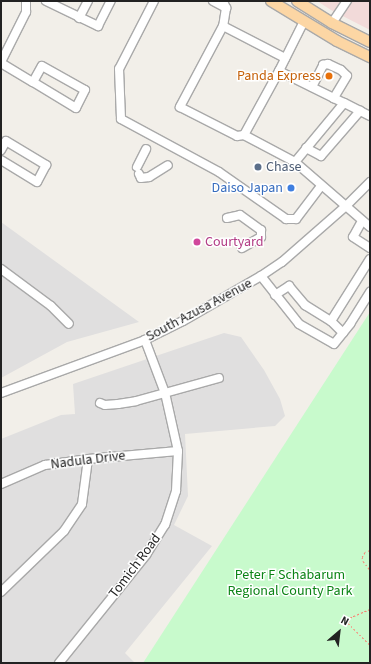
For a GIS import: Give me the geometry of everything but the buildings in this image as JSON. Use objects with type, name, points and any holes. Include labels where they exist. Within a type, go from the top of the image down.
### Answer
[{"type":"main road","points":[[271,1],[337,41],[370,57]]},
{"type":"main road","points":[[296,1],[332,23],[370,42]]},
{"type":"main road","points":[[304,21],[312,20],[327,26],[332,23]]},
{"type":"street","points":[[26,1],[26,12],[4,45],[1,62],[33,82],[76,108],[85,90],[42,66],[33,82]]},
{"type":"street","points":[[46,1],[98,26],[111,1]]},
{"type":"street","points":[[79,18],[88,1]]},
{"type":"street","points":[[154,1],[119,69],[121,119],[219,172],[286,219],[296,219],[321,186]]},
{"type":"street","points":[[213,1],[224,4],[223,26],[180,107],[237,136],[244,135],[295,162],[368,225],[353,237],[370,248]]},
{"type":"street","points":[[332,23],[346,1]]},
{"type":"street","points":[[244,135],[304,21]]},
{"type":"street","points":[[223,26],[285,58]]},
{"type":"street","points":[[312,87],[323,65],[328,64],[341,70],[347,76],[334,98]]},
{"type":"street","points":[[279,71],[370,116]]},
{"type":"street","points":[[295,162],[344,103]]},
{"type":"street","points":[[306,148],[321,156],[360,111]]},
{"type":"street","points":[[1,150],[4,139],[46,165],[37,182],[1,160]]},
{"type":"street","points":[[146,149],[138,171],[142,178],[149,177],[168,165]]},
{"type":"street","name":"South Azusa Avenue","points":[[1,393],[145,340],[183,321],[261,276],[282,262],[346,206],[370,182]]},
{"type":"street","points":[[227,218],[240,215],[261,230],[261,237],[242,248]]},
{"type":"street","points":[[331,321],[370,259]]},
{"type":"street","points":[[1,269],[51,306],[69,324]]},
{"type":"street","points":[[261,276],[298,324],[334,344],[370,292]]},
{"type":"street","points":[[275,295],[288,286],[306,305],[331,321],[343,332]]},
{"type":"street","name":"Tomich Road","points":[[59,663],[146,555],[165,525],[176,491],[178,451],[165,393],[145,340]]},
{"type":"street","points":[[100,402],[105,405],[118,404],[219,378]]},
{"type":"street","name":"Nadula Drive","points":[[1,484],[45,465],[88,459],[178,451]]},
{"type":"street","points":[[1,592],[64,531],[82,504],[88,459]]},
{"type":"path","points":[[370,550],[365,552],[362,557],[363,561],[370,570]]},
{"type":"path","points":[[370,609],[351,617],[348,622],[370,645]]},
{"type":"shaded area","points":[[317,1],[370,1],[370,30],[331,10]]},
{"type":"shaded area","points":[[1,222],[139,322],[67,342],[1,378]]},
{"type":"shaded area","points":[[224,333],[241,337],[264,370],[280,399],[285,416],[275,426],[185,434],[188,496],[174,525],[212,546],[125,653],[135,663],[1,663],[1,439],[61,415],[75,414],[73,384]]},
{"type":"green space","name":"Peter F Schabarum Regional County Park","points":[[370,312],[370,663],[143,663],[229,530]]},
{"type":"place","name":"Panda Express","points":[[329,76]]},
{"type":"place","name":"Chase","points":[[258,167]]},
{"type":"place","name":"Daiso Japan","points":[[291,188]]},
{"type":"place","name":"Courtyard","points":[[197,242]]}]
